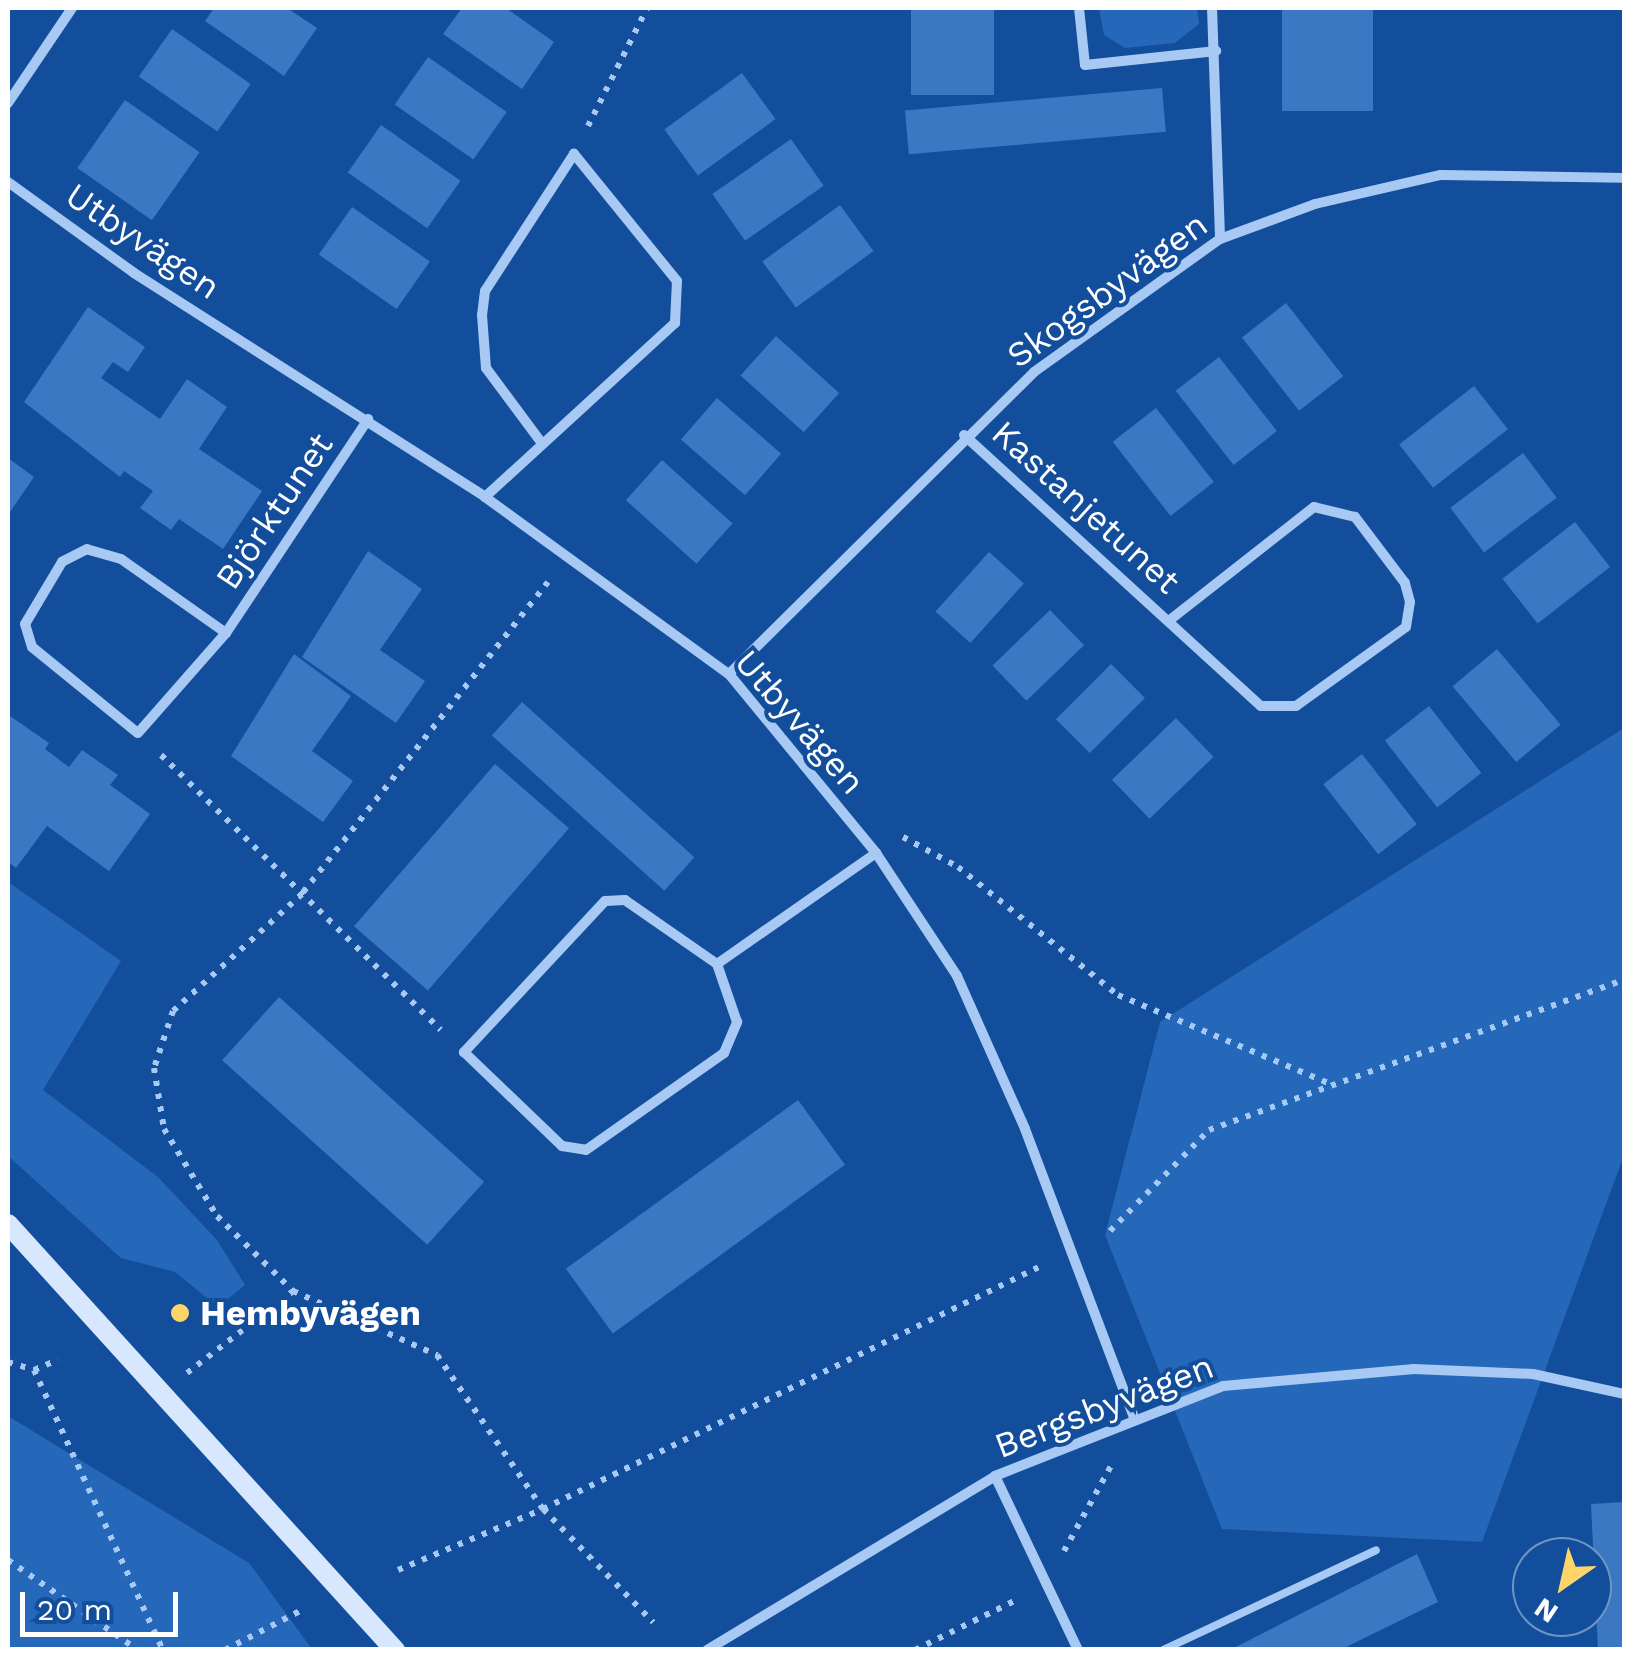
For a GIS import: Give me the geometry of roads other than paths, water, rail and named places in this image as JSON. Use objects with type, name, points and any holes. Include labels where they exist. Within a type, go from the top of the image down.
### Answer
[{"type":"main road","points":[[8,1224],[166,1391],[395,1650]]},
{"type":"street","points":[[8,103],[72,8]]},
{"type":"street","points":[[1079,8],[1085,64],[1216,51]]},
{"type":"street","points":[[1212,8],[1220,239]]},
{"type":"street","points":[[485,497],[674,324],[677,281],[574,154],[485,290],[482,315],[486,368],[541,442]]},
{"type":"street","name":"Skogsbyvägen","points":[[729,674],[964,435],[1034,372],[1220,239],[1315,204],[1441,175],[1624,178]]},
{"type":"street","name":"Utbyvägen","points":[[8,182],[134,273],[485,497],[729,674],[876,853],[957,976],[1026,1129],[1136,1420]]},
{"type":"street","name":"Björktunet","points":[[226,634],[111,553],[87,550],[62,562],[26,613],[26,634],[138,733],[226,634],[368,419]]},
{"type":"street","name":"Kastanjetunet","points":[[964,435],[1261,706],[1286,707],[1406,627],[1410,602],[1405,583],[1355,518],[1314,507],[1170,620]]},
{"type":"street","points":[[718,964],[876,853]]},
{"type":"street","points":[[626,900],[718,964],[737,1022],[724,1053],[586,1150],[562,1146],[464,1052],[605,901],[626,900]]},
{"type":"street","name":"Bergsbyvägen","points":[[707,1650],[995,1476],[1223,1386],[1414,1369],[1533,1374],[1624,1394]]},
{"type":"street","points":[[995,1476],[1078,1650]]},
{"type":"lane","points":[[1162,1650],[1376,1550]]},
{"type":"place","name":"Hembyvägen","points":[[180,1313]]}]
